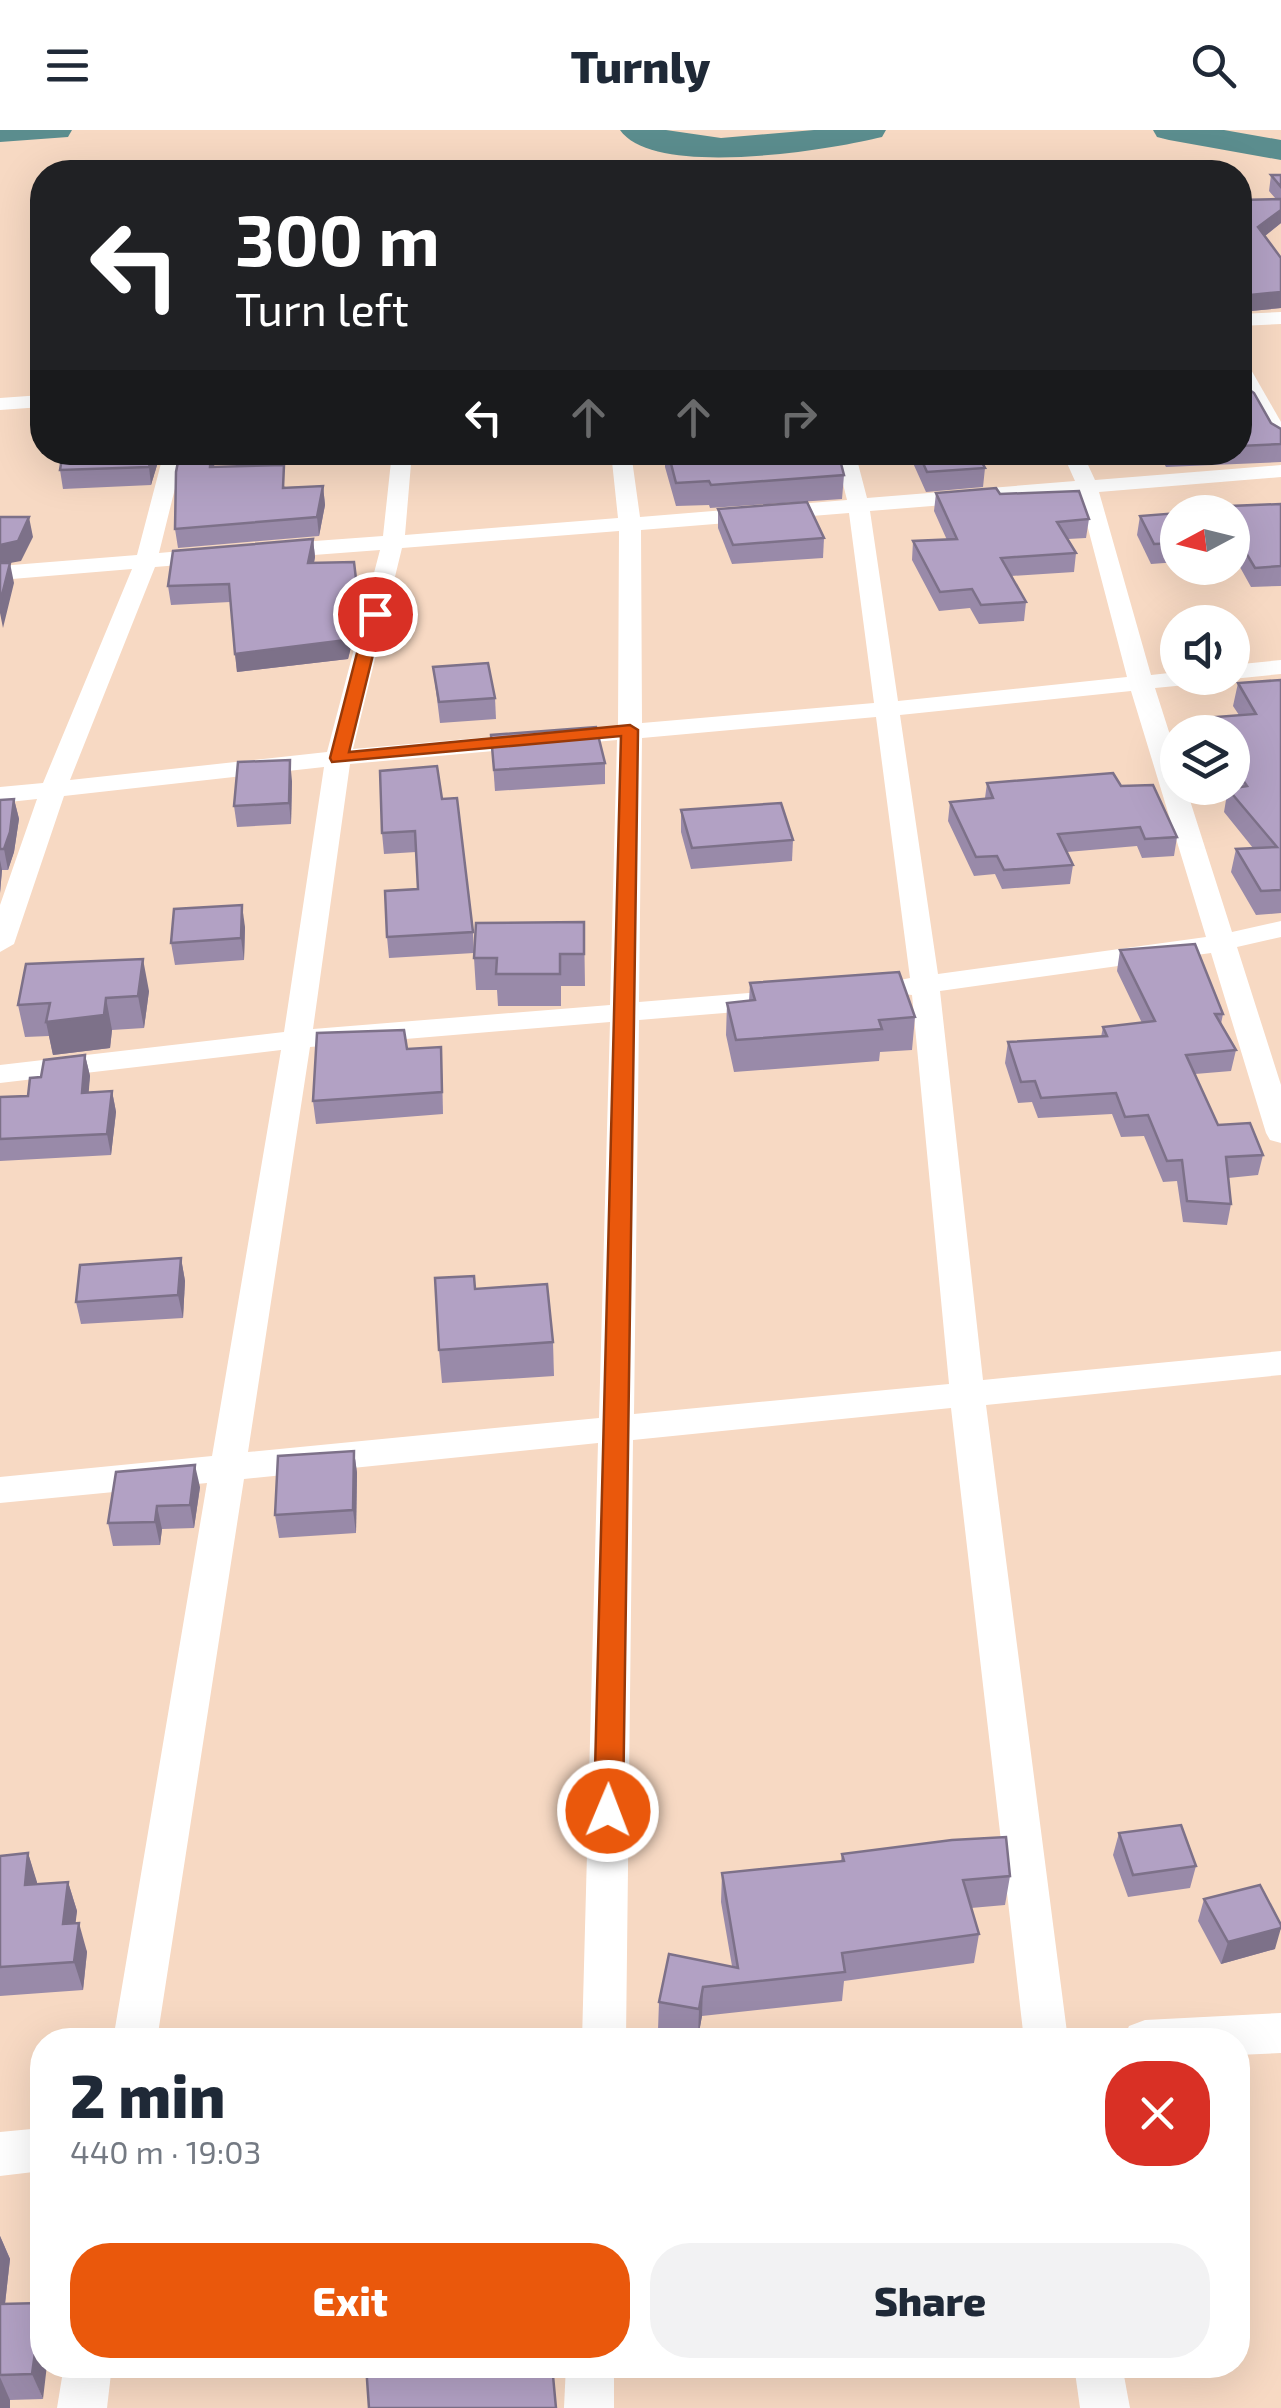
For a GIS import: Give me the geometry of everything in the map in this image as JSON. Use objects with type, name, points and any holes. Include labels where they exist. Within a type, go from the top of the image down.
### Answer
[{"type":"street","points":[[1252,319],[1281,318]]},
{"type":"street","points":[[1252,389],[1281,440]]},
{"type":"street","points":[[0,404],[30,402]]},
{"type":"street","points":[[0,944],[54,790],[147,559],[171,465]]},
{"type":"street","points":[[136,2028],[298,1039],[338,758],[393,542],[401,465]]},
{"type":"street","points":[[604,2028],[630,730],[630,526],[623,465]]},
{"type":"street","points":[[848,465],[859,507],[925,985],[967,1394],[1045,2028]]},
{"type":"street","points":[[1078,465],[1087,486],[1140,682],[1281,1133]]},
{"type":"street","points":[[0,573],[504,531],[630,526],[1281,471]]},
{"type":"street","points":[[1250,670],[1281,667]]},
{"type":"street","points":[[0,795],[338,758],[1160,680]]},
{"type":"street","points":[[869,990],[1220,943],[1281,929]]},
{"type":"street","points":[[0,1074],[298,1039],[794,998]]},
{"type":"street","points":[[0,1490],[1281,1362]]},
{"type":"street","points":[[1250,2035],[1281,2033]]},
{"type":"street","points":[[0,2154],[30,2151]]},
{"type":"street","points":[[82,2408],[86,2378]]},
{"type":"street","points":[[588,2408],[589,2378]]},
{"type":"street","points":[[1100,2378],[1105,2408]]},
{"type":"building","points":[[1281,199],[1281,210],[1258,227],[1281,258],[1281,292],[1252,295],[1252,200]]},
{"type":"building","points":[[1252,392],[1271,423],[1281,429],[1281,444],[1252,445]]},
{"type":"building","points":[[61,465],[150,465],[149,467],[60,470]]},
{"type":"building","points":[[177,465],[284,465],[283,488],[323,486],[317,517],[175,529]]},
{"type":"building","points":[[671,465],[841,465],[844,475],[711,485],[709,481],[676,483]]},
{"type":"building","points":[[924,465],[985,468],[927,472]]},
{"type":"building","points":[[996,488],[1000,494],[1079,491],[1089,519],[1057,522],[1076,553],[1001,558],[1026,602],[981,605],[972,589],[940,592],[913,541],[957,539],[936,493]]},
{"type":"building","points":[[807,502],[824,538],[733,545],[718,509]]},
{"type":"building","points":[[1281,504],[1281,566],[1255,568],[1250,560],[1250,505]]},
{"type":"building","points":[[1160,514],[1160,544],[1154,544],[1140,516]]},
{"type":"building","points":[[0,517],[29,517],[18,541],[0,545]]},
{"type":"building","points":[[313,539],[308,563],[354,562],[358,596],[354,610],[345,610],[349,628],[346,640],[235,654],[229,584],[168,586],[173,551]]},
{"type":"building","points":[[0,563],[10,563],[0,603]]},
{"type":"building","points":[[488,663],[495,698],[439,702],[433,667]]},
{"type":"building","points":[[1281,680],[1281,890],[1261,891],[1236,849],[1277,847],[1242,805],[1250,805],[1250,715],[1242,715],[1256,714],[1245,695],[1250,695],[1250,682]]},
{"type":"building","points":[[596,727],[605,763],[494,770],[491,735]]},
{"type":"building","points":[[290,760],[289,803],[234,806],[238,762]]},
{"type":"building","points":[[437,766],[442,799],[457,798],[473,932],[387,937],[385,891],[418,889],[415,831],[382,833],[380,771]]},
{"type":"building","points":[[1113,773],[1121,786],[1153,785],[1177,837],[1145,839],[1140,827],[1058,834],[1073,865],[1004,870],[997,856],[976,857],[950,802],[993,798],[987,783]]},
{"type":"building","points":[[14,799],[10,832],[4,849],[0,849],[0,800]]},
{"type":"building","points":[[781,803],[793,840],[692,848],[681,810]]},
{"type":"building","points":[[242,905],[241,938],[171,943],[174,909]]},
{"type":"building","points":[[584,922],[584,954],[560,954],[560,974],[496,974],[497,958],[474,958],[476,923]]},
{"type":"building","points":[[1195,944],[1223,1014],[1215,1014],[1236,1050],[1186,1055],[1218,1125],[1250,1123],[1263,1155],[1226,1157],[1231,1204],[1187,1201],[1182,1160],[1167,1161],[1148,1115],[1125,1117],[1116,1093],[1041,1098],[1035,1081],[1021,1082],[1008,1042],[1107,1036],[1103,1027],[1155,1021],[1120,950]]},
{"type":"building","points":[[143,959],[138,996],[106,998],[104,1015],[46,1022],[50,1003],[18,1005],[26,964]]},
{"type":"building","points":[[899,972],[915,1017],[879,1020],[882,1029],[736,1040],[727,1003],[755,1000],[750,983]]},
{"type":"building","points":[[404,1030],[407,1049],[441,1047],[442,1092],[313,1101],[317,1033]]},
{"type":"building","points":[[85,1055],[82,1093],[112,1091],[107,1134],[0,1139],[0,1097],[28,1096],[30,1078],[41,1077],[44,1060]]},
{"type":"building","points":[[181,1258],[178,1295],[76,1302],[80,1265]]},
{"type":"building","points":[[474,1276],[475,1289],[547,1284],[553,1342],[439,1350],[435,1278]]},
{"type":"building","points":[[354,1451],[353,1510],[275,1515],[278,1456]]},
{"type":"building","points":[[195,1465],[190,1505],[157,1506],[155,1522],[108,1523],[116,1472]]},
{"type":"building","points":[[1181,1825],[1196,1866],[1133,1875],[1119,1833]]},
{"type":"building","points":[[1006,1837],[1010,1876],[963,1880],[979,1934],[842,1953],[845,1972],[703,1987],[699,2009],[659,2002],[669,1954],[738,1968],[722,1873],[844,1861],[842,1854],[952,1840]]},
{"type":"building","points":[[28,1853],[25,1885],[68,1882],[63,1924],[79,1923],[74,1962],[0,1967],[0,1856]]},
{"type":"building","points":[[1260,1885],[1281,1928],[1228,1942],[1204,1899]]},
{"type":"building","points":[[30,2303],[30,2374],[0,2375],[0,2304]]},
{"type":"building","points":[[367,2378],[553,2378],[556,2408],[369,2408]]},
{"type":"waterway","points":[[0,132],[56,130]]},
{"type":"waterway","points":[[636,130],[663,140],[721,148],[782,145],[870,130]]},
{"type":"waterway","points":[[1169,130],[1281,150]]},
{"type":"route","points":[[375,614],[338,758],[630,730],[608,1811]]}]
